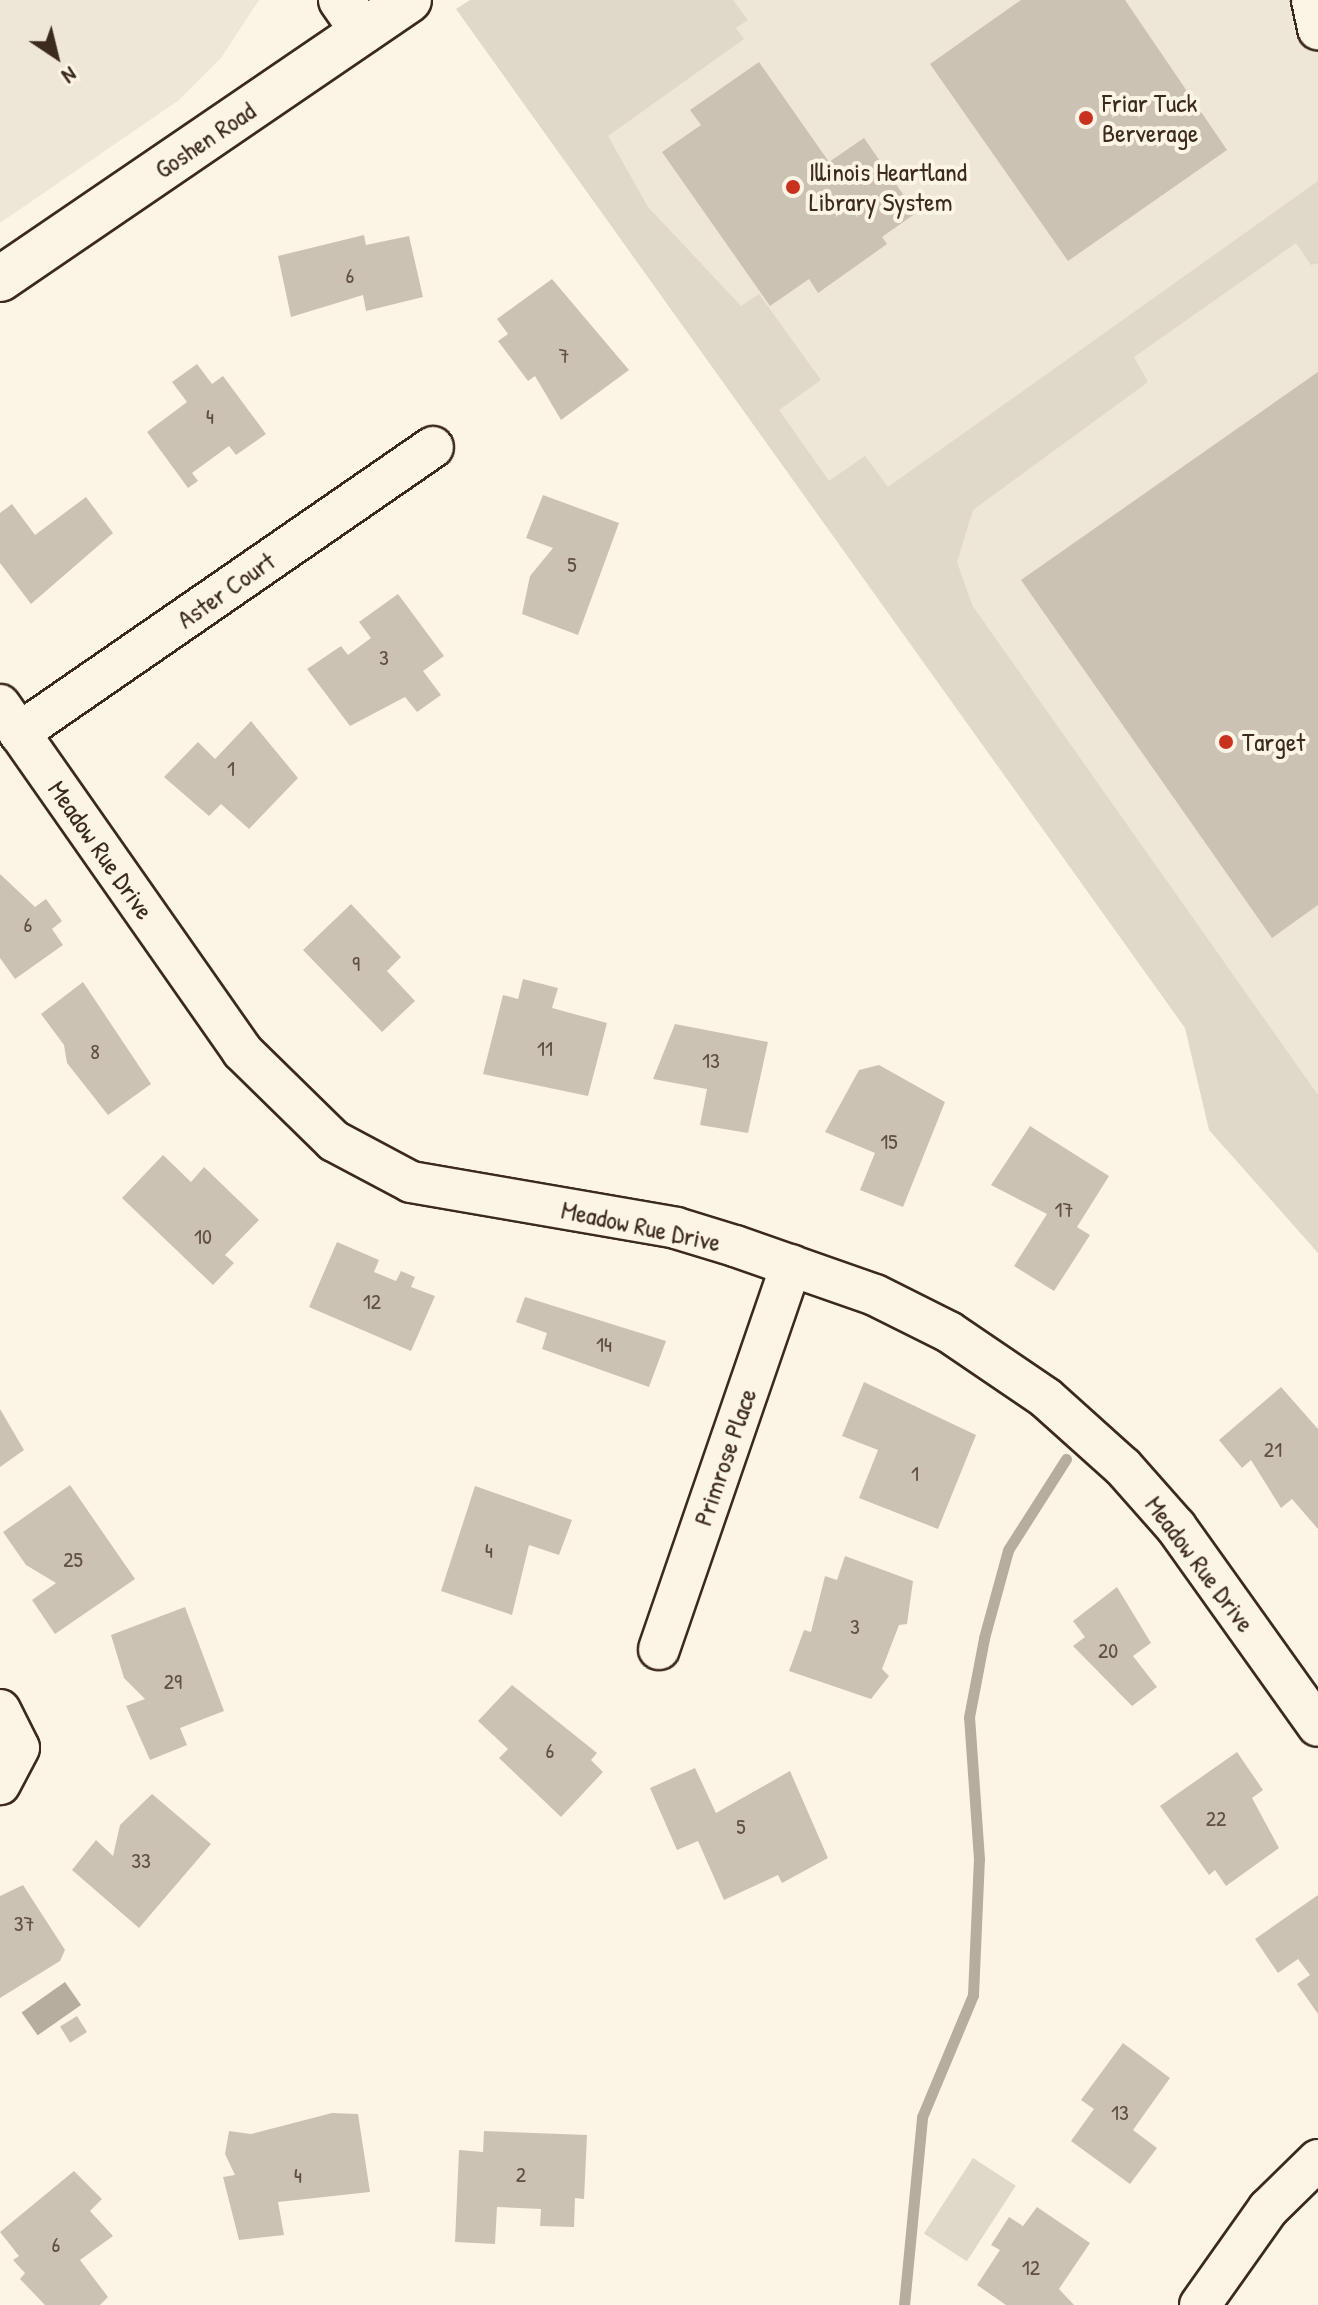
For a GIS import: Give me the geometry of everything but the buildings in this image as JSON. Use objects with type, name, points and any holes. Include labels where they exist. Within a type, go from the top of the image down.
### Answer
[{"type":"street","name":"Goshen Road","points":[[0,279],[352,16],[409,0]]},
{"type":"street","points":[[1312,0],[1318,29]]},
{"type":"street","name":"Aster Court","points":[[10,719],[433,447]]},
{"type":"street","name":"Meadow Rue Drive","points":[[10,719],[242,1051],[334,1141],[411,1182],[676,1228],[791,1265],[949,1332],[1087,1434],[1176,1527],[1318,1726]]},
{"type":"street","name":"Primrose Place","points":[[659,1649],[791,1265]]},
{"type":"street","points":[[0,1710],[17,1737],[7,1776]]},
{"type":"street","points":[[1200,2305],[1268,2209],[1318,2160]]},
{"type":"shaded area","points":[[0,0],[259,0],[221,58],[179,100],[0,223]]},
{"type":"shaded area","points":[[470,0],[733,0],[748,20],[736,28],[744,39],[608,136],[648,207],[741,306],[759,294],[821,380],[779,410],[829,481],[865,456],[888,487],[1318,181],[1318,263],[1311,265],[1296,243],[1134,357],[1148,382],[973,510],[957,562],[972,605],[1318,1095],[1318,1253],[1209,1130],[1185,1028],[456,9]]},
{"type":"shaded area","points":[[472,0],[1318,0],[1318,1200]]},
{"type":"shaded area","points":[[65,1982],[81,2005],[38,2035],[22,2012]]},
{"type":"shaded area","points":[[973,2158],[1016,2186],[967,2261],[924,2233]]},
{"type":"waterway","points":[[904,2305],[922,2117],[973,1995],[979,1859],[969,1717],[984,1638],[1008,1550],[1066,1459]]},
{"type":"place","name":"Friar Tuck Berverage","points":[[1086,118]]},
{"type":"place","name":"Illinois Heartland Library System","points":[[793,187]]},
{"type":"place","name":"Target","points":[[1226,742]]}]
